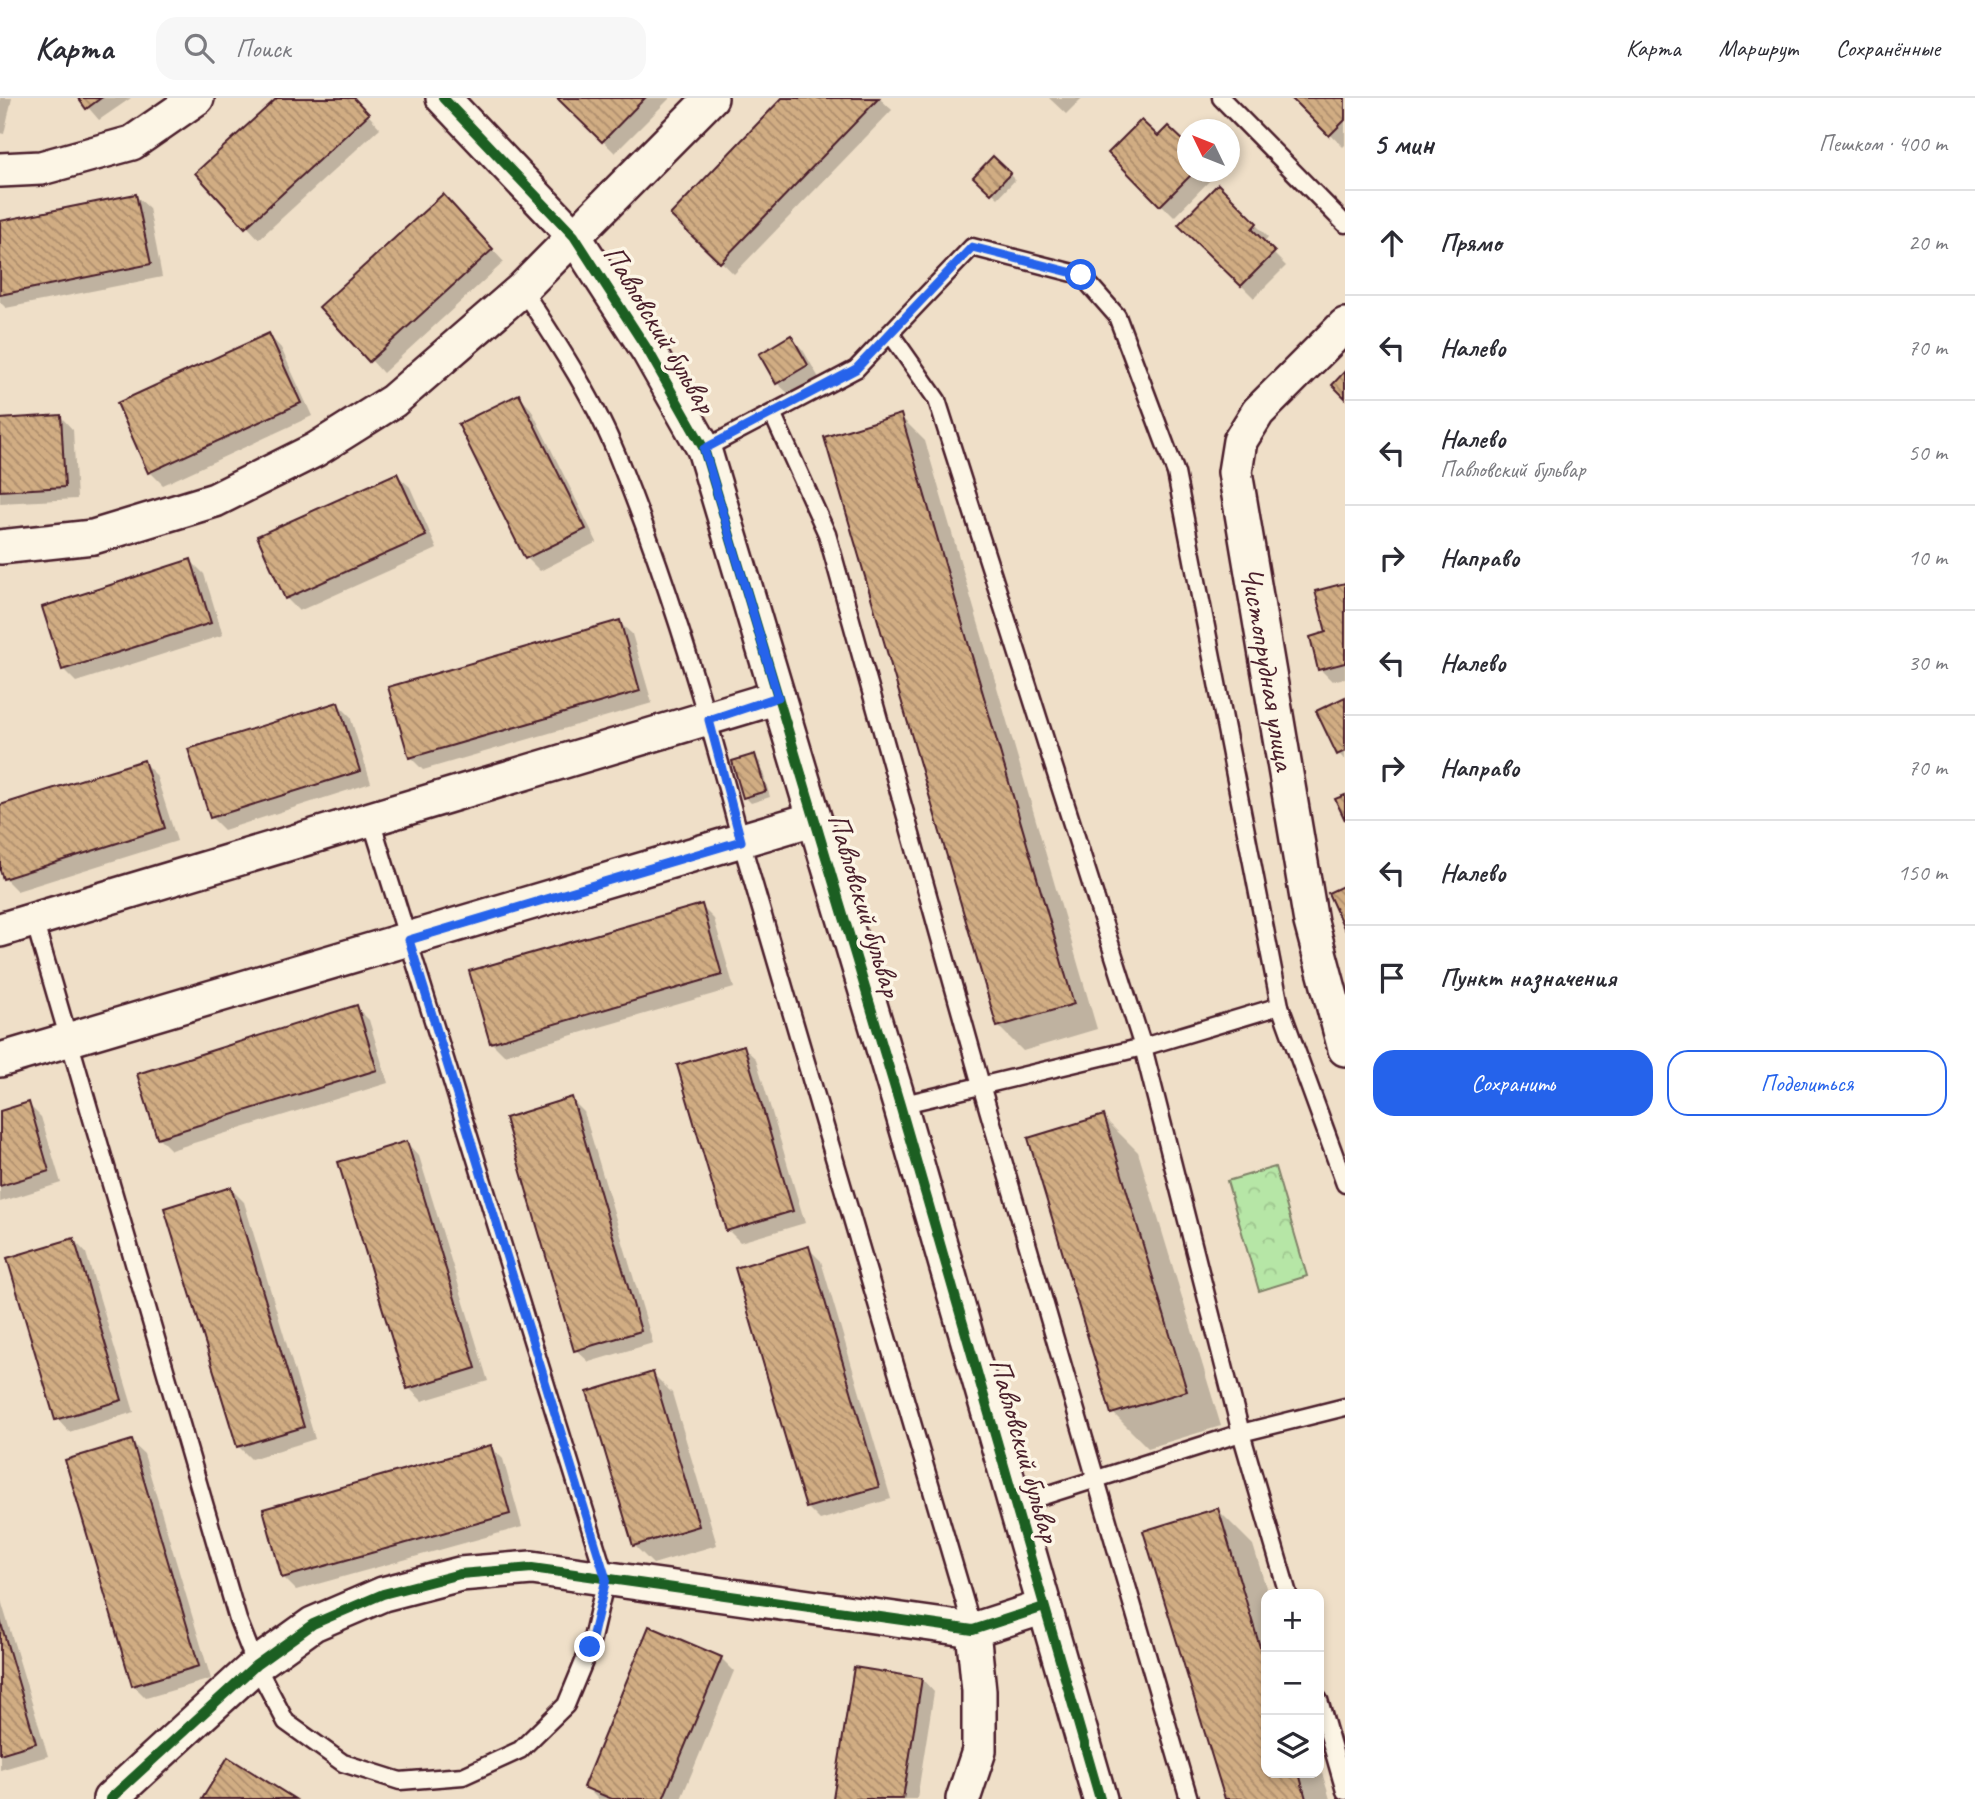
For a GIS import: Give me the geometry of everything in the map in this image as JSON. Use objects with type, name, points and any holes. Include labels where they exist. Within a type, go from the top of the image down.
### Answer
[{"type":"street","points":[[0,170],[41,168],[132,143],[197,98]]},
{"type":"street","name":"Павловский бульвар","points":[[443,98],[574,236],[649,352],[704,449],[900,1105],[1100,1799]]},
{"type":"street","points":[[0,547],[93,537],[215,500],[304,456],[393,401],[522,289],[711,98]]},
{"type":"street","name":"Чистопрудная улица","points":[[1345,325],[1258,412],[1240,441],[1236,472],[1311,922],[1345,1049]]},
{"type":"street","points":[[0,930],[709,720],[778,697]]},
{"type":"street","points":[[0,1060],[813,820]]},
{"type":"street","points":[[110,1799],[256,1665],[313,1624],[383,1594],[460,1574],[533,1568],[973,1630],[1044,1607]]},
{"type":"street","points":[[963,1799],[979,1751],[979,1691],[973,1630]]},
{"type":"lane","points":[[1221,98],[1345,224]]},
{"type":"lane","points":[[704,449],[856,369],[972,247],[1081,275],[1117,316],[1176,473],[1280,1006],[1345,1184]]},
{"type":"lane","points":[[522,289],[565,354],[621,464],[709,720],[741,841],[973,1630]]},
{"type":"lane","points":[[890,333],[937,400],[1143,1047],[1241,1433],[1287,1589]]},
{"type":"lane","points":[[773,415],[827,534],[981,1085],[1189,1799]]},
{"type":"lane","points":[[34,920],[238,1620],[256,1665],[286,1722],[343,1763],[400,1781],[463,1776],[520,1750],[566,1705],[590,1647],[606,1579],[371,820]]},
{"type":"lane","points":[[900,1105],[1143,1047],[1280,1006]]},
{"type":"lane","points":[[1015,1505],[1241,1433],[1345,1407]]},
{"type":"lane","points":[[1323,1715],[1345,1791]]},
{"type":"green space","points":[[1275,1167],[1307,1276],[1259,1291],[1227,1181]]},
{"type":"building","points":[[78,98],[101,98],[86,109]]},
{"type":"building","points":[[277,98],[354,98],[369,114],[245,228],[195,173]]},
{"type":"building","points":[[557,98],[645,98],[602,142]]},
{"type":"building","points":[[782,98],[879,98],[720,263],[670,215]]},
{"type":"building","points":[[1291,98],[1345,98],[1345,120],[1329,136]]},
{"type":"building","points":[[1141,120],[1158,136],[1168,126],[1177,135],[1177,182],[1184,182],[1160,206],[1108,153]]},
{"type":"building","points":[[993,156],[1011,173],[991,194],[973,177]]},
{"type":"building","points":[[1218,184],[1257,223],[1252,229],[1275,252],[1241,286],[1178,225]]},
{"type":"building","points":[[136,194],[151,264],[0,295],[0,221]]},
{"type":"building","points":[[443,194],[493,249],[369,362],[319,307]]},
{"type":"building","points":[[269,333],[301,403],[148,473],[117,403]]},
{"type":"building","points":[[791,335],[808,365],[776,384],[759,354]]},
{"type":"building","points":[[1345,371],[1345,398],[1332,385]]},
{"type":"building","points":[[519,394],[586,529],[525,559],[458,424]]},
{"type":"building","points":[[901,414],[1074,1004],[997,1027],[824,437]]},
{"type":"building","points":[[61,415],[65,487],[0,491],[0,419]]},
{"type":"building","points":[[397,473],[426,536],[285,599],[257,536]]},
{"type":"building","points":[[191,559],[211,623],[62,670],[42,607]]},
{"type":"building","points":[[1345,583],[1345,663],[1318,670],[1310,637],[1326,632],[1315,591]]},
{"type":"building","points":[[620,620],[640,691],[409,758],[388,687]]},
{"type":"building","points":[[1345,697],[1345,751],[1337,755],[1316,711]]},
{"type":"building","points":[[338,702],[360,771],[210,818],[188,749]]},
{"type":"building","points":[[755,754],[766,791],[743,798],[732,761]]},
{"type":"building","points":[[144,760],[165,828],[3,879],[0,870],[0,805]]},
{"type":"building","points":[[1345,795],[1345,820],[1335,799]]},
{"type":"building","points":[[1345,885],[1345,930],[1328,893]]},
{"type":"building","points":[[702,904],[722,975],[490,1043],[469,971]]},
{"type":"building","points":[[357,1005],[377,1070],[157,1138],[137,1074]]},
{"type":"building","points":[[744,1045],[793,1211],[726,1231],[677,1065]]},
{"type":"building","points":[[572,1097],[641,1331],[574,1351],[505,1118]]},
{"type":"building","points":[[29,1102],[49,1171],[0,1186],[0,1111]]},
{"type":"building","points":[[1104,1115],[1187,1391],[1111,1414],[1028,1138]]},
{"type":"building","points":[[407,1141],[476,1368],[407,1389],[338,1162]]},
{"type":"building","points":[[231,1187],[304,1427],[237,1447],[164,1208]]},
{"type":"building","points":[[74,1238],[122,1400],[55,1420],[7,1258]]},
{"type":"building","points":[[809,1246],[879,1487],[806,1508],[735,1268]]},
{"type":"building","points":[[653,1372],[699,1526],[633,1546],[587,1392]]},
{"type":"building","points":[[132,1440],[199,1666],[132,1686],[65,1460]]},
{"type":"building","points":[[491,1445],[510,1514],[282,1578],[263,1509]]},
{"type":"building","points":[[1218,1508],[1261,1650],[1261,1778],[1300,1778],[1306,1799],[1225,1799],[1143,1531]]},
{"type":"building","points":[[0,1620],[36,1743],[0,1754]]},
{"type":"building","points":[[649,1626],[722,1657],[663,1799],[612,1799],[583,1787]]},
{"type":"building","points":[[854,1667],[922,1678],[903,1799],[833,1799]]},
{"type":"building","points":[[228,1757],[295,1799],[202,1799]]},
{"type":"cycle path","points":[[443,98],[574,236],[649,352],[704,449],[900,1105],[1100,1799]]},
{"type":"cycle path","points":[[110,1799],[256,1665],[313,1624],[383,1594],[460,1574],[532,1568],[973,1630],[1044,1607]]},
{"type":"route","points":[[590,1647],[606,1579],[409,940],[741,841],[709,720],[778,697],[720,494],[704,449],[856,369],[972,247],[1081,275]]}]
